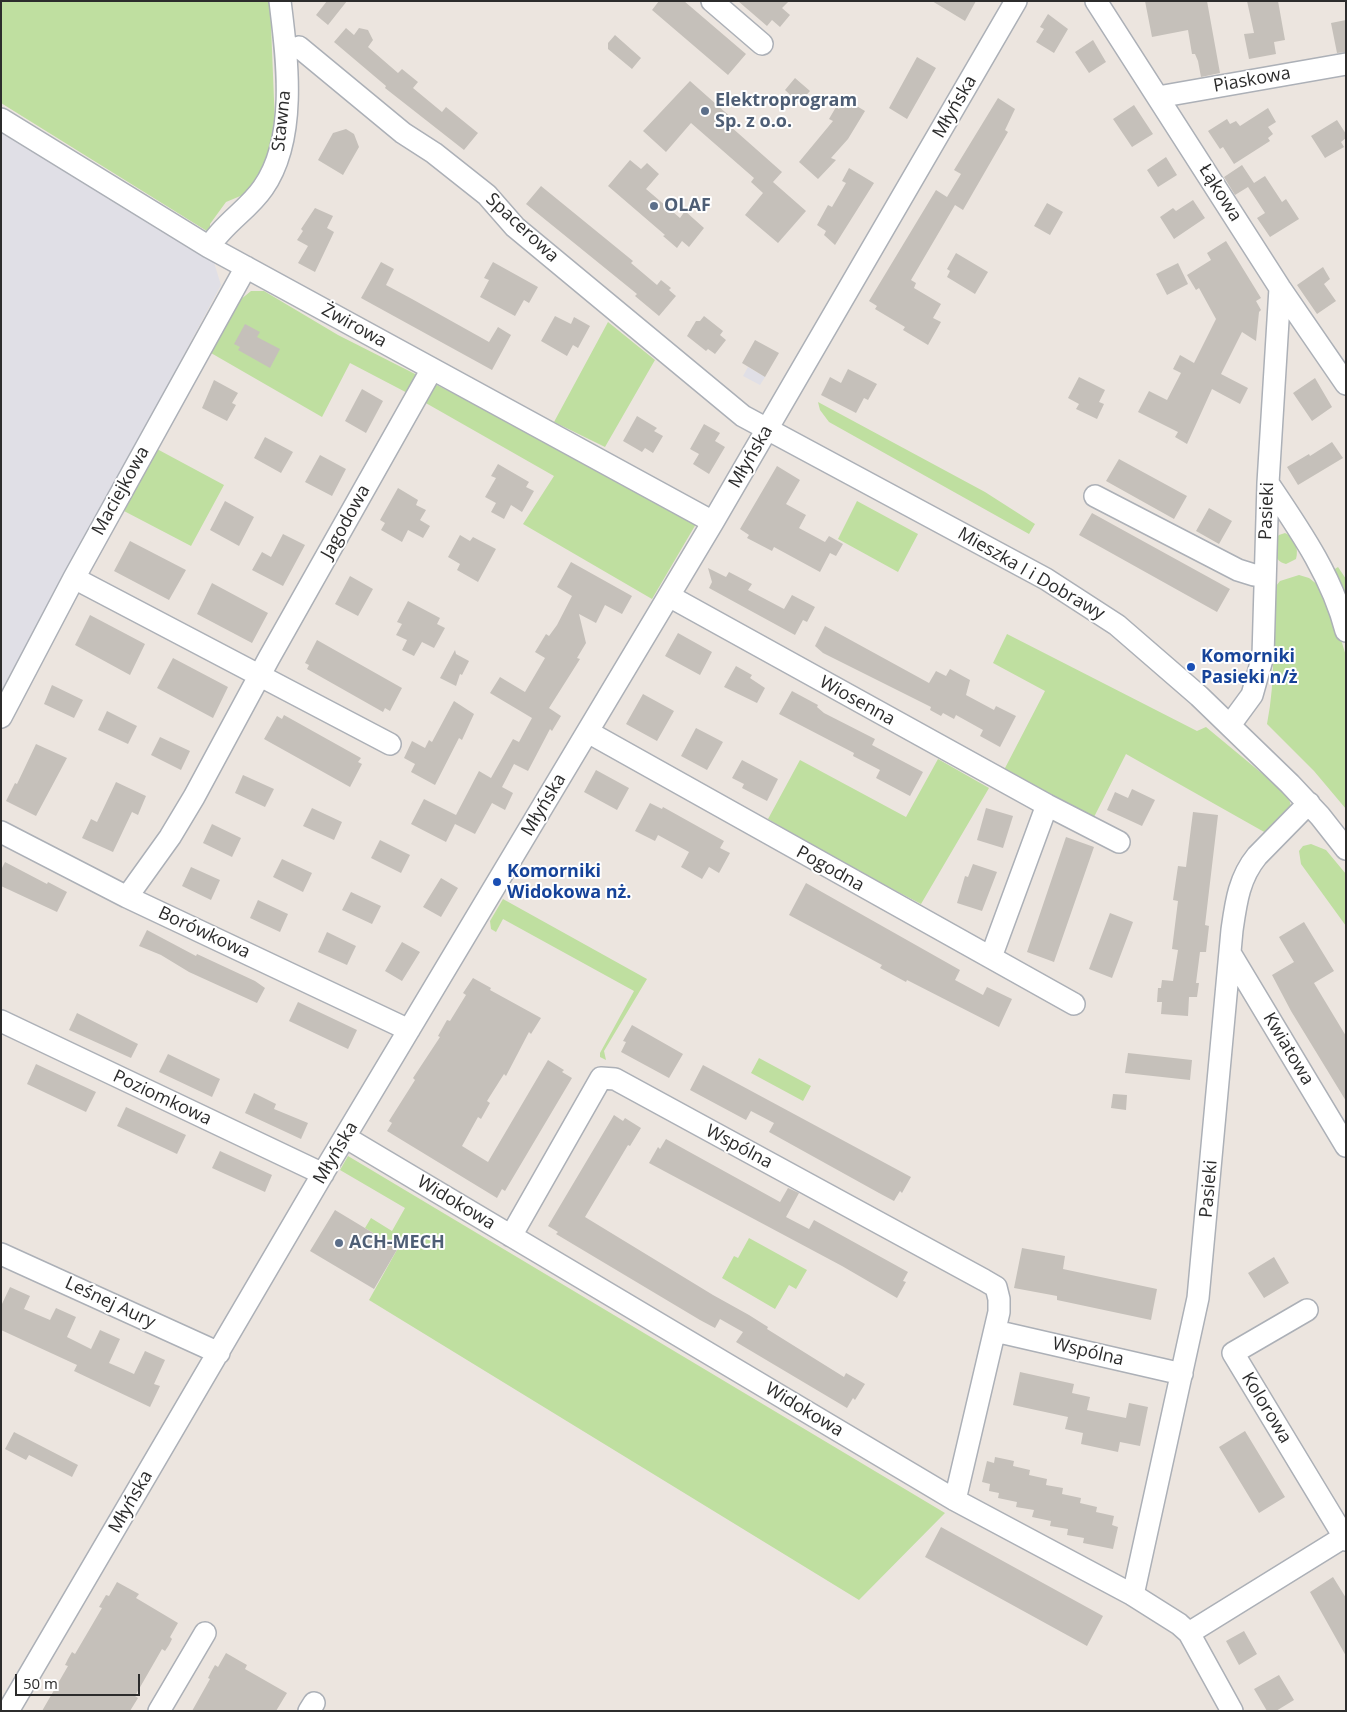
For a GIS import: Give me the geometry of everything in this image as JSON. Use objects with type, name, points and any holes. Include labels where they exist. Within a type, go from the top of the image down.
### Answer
[{"type":"street","name":"Stawna","points":[[210,246],[223,228],[257,196],[278,160],[285,131],[286,96],[284,36],[280,1]]},
{"type":"street","points":[[712,1],[762,44]]},
{"type":"street","name":"Młyńska","points":[[7,1705],[219,1353],[323,1174],[713,522],[1016,1]]},
{"type":"street","name":"Łąkowa","points":[[1096,1],[1280,288],[1346,384]]},
{"type":"street","name":"Spacerowa","points":[[299,47],[403,133],[434,153],[487,195],[515,227],[720,399],[743,416],[767,429]]},
{"type":"street","name":"Piaskowa","points":[[1158,97],[1346,64]]},
{"type":"street","name":"Żwirowa","points":[[1,119],[246,267],[713,522]]},
{"type":"street","name":"Maciejkowa","points":[[1,717],[81,582],[246,267]]},
{"type":"street","name":"Pasieki","points":[[1230,725],[1252,695],[1260,671],[1265,635],[1268,483],[1280,288]]},
{"type":"street","name":"Jagodowa","points":[[127,897],[170,837],[225,742],[432,369]]},
{"type":"street","name":"Mieszka I i Dobrawy","points":[[767,429],[940,521],[1078,598],[1136,641],[1230,725],[1309,803],[1346,849]]},
{"type":"street","points":[[1268,483],[1299,529],[1328,581],[1346,631]]},
{"type":"street","points":[[1094,496],[1238,570],[1254,575],[1265,575]]},
{"type":"street","points":[[81,582],[390,744]]},
{"type":"street","name":"Wiosenna","points":[[669,596],[1047,805],[1119,842]]},
{"type":"street","name":"Pogodna","points":[[588,732],[1074,1004]]},
{"type":"street","name":"Pasieki","points":[[1133,1596],[1198,1298],[1235,907],[1244,876],[1257,856],[1309,803]]},
{"type":"street","points":[[991,958],[1047,805]]},
{"type":"street","name":"Borówkowa","points":[[1,832],[127,897],[409,1030]]},
{"type":"street","name":"Kwiatowa","points":[[1230,953],[1346,1146]]},
{"type":"street","name":"Poziomkowa","points":[[1,1022],[323,1174]]},
{"type":"street","name":"Wspólna","points":[[510,1236],[596,1085],[601,1078],[615,1079],[996,1287],[999,1299],[999,1312],[955,1500]]},
{"type":"street","name":"Widokowa","points":[[345,1137],[955,1500],[1133,1596],[1178,1624],[1189,1633],[1232,1711]]},
{"type":"street","name":"Leśnej Aury","points":[[1,1254],[219,1353]]},
{"type":"street","name":"Kolorowa","points":[[1189,1633],[1345,1538],[1233,1353],[1307,1310]]},
{"type":"street","name":"Wspólna","points":[[995,1331],[1182,1374]]},
{"type":"street","points":[[159,1711],[205,1633]]},
{"type":"shaded area","points":[[1,128],[212,256],[221,285],[1,698]]},
{"type":"shaded area","points":[[748,367],[765,377],[760,385],[743,376]]},
{"type":"green space","points":[[1,1],[270,1],[276,149],[250,192],[226,202],[210,224],[210,233],[1,103]]},
{"type":"green space","points":[[251,291],[264,291],[338,335],[506,420],[696,524],[652,599],[523,524],[554,476],[417,398],[350,363],[322,417],[211,353],[240,300]]},
{"type":"green space","points":[[608,322],[655,360],[605,447],[554,422]]},
{"type":"green space","points":[[818,402],[985,492],[1035,524],[1029,534],[829,422],[820,410]]},
{"type":"green space","points":[[157,449],[224,485],[191,546],[124,511]]},
{"type":"green space","points":[[857,501],[918,534],[898,572],[838,539]]},
{"type":"green space","points":[[1285,533],[1294,540],[1297,551],[1296,559],[1286,564],[1279,561],[1275,551],[1275,539]]},
{"type":"green space","points":[[1338,567],[1346,579],[1346,599],[1330,572]]},
{"type":"green space","points":[[1299,575],[1309,578],[1318,585],[1332,610],[1346,656],[1346,809],[1314,771],[1267,724],[1273,674],[1272,591],[1280,581]]},
{"type":"green space","points":[[1007,634],[1197,731],[1206,727],[1288,795],[1292,810],[1266,833],[1126,754],[1093,819],[1004,770],[1045,691],[993,663]]},
{"type":"green space","points":[[938,759],[989,788],[921,904],[822,852],[768,819],[800,760],[906,817]]},
{"type":"green space","points":[[1311,844],[1326,850],[1346,874],[1346,926],[1301,864],[1299,851],[1303,846]]},
{"type":"green space","points":[[503,899],[647,979],[604,1051],[606,1060],[600,1057],[600,1053],[634,991],[503,919],[496,932],[491,929],[490,921]]},
{"type":"green space","points":[[759,1058],[811,1086],[803,1101],[751,1073]]},
{"type":"green space","points":[[348,1156],[945,1513],[859,1600],[369,1300],[398,1248],[365,1228],[371,1218],[392,1231],[405,1208],[340,1170]]},
{"type":"green space","points":[[749,1238],[807,1270],[796,1289],[789,1285],[775,1309],[722,1278],[734,1256],[738,1258]]},
{"type":"building","points":[[327,1],[347,1],[328,25],[316,15]]},
{"type":"building","points":[[659,1],[684,1],[746,54],[728,75],[652,10]]},
{"type":"building","points":[[738,1],[789,1],[782,8],[790,15],[780,27],[772,20],[767,26]]},
{"type":"building","points":[[932,1],[976,1],[965,21]]},
{"type":"building","points":[[1145,1],[1207,1],[1220,73],[1201,77],[1198,61],[1195,54],[1192,54],[1188,30],[1152,37]]},
{"type":"building","points":[[1247,1],[1278,1],[1285,40],[1274,42],[1276,54],[1249,59],[1244,34],[1254,33]]},
{"type":"building","points":[[1048,14],[1068,29],[1054,53],[1036,42],[1044,29],[1040,27]]},
{"type":"building","points":[[1346,20],[1346,52],[1337,53],[1331,23]]},
{"type":"building","points":[[346,28],[354,35],[359,28],[368,30],[373,40],[368,47],[398,73],[402,69],[418,82],[413,88],[442,112],[446,107],[478,133],[464,150],[385,88],[386,86],[334,42]]},
{"type":"building","points":[[615,35],[641,58],[632,69],[608,49],[608,43]]},
{"type":"building","points":[[1093,40],[1106,62],[1089,73],[1075,52]]},
{"type":"building","points":[[917,57],[936,68],[907,119],[889,108]]},
{"type":"building","points":[[795,78],[810,91],[799,103],[785,90]]},
{"type":"building","points":[[690,81],[734,120],[730,126],[782,172],[773,182],[806,211],[778,243],[745,215],[763,193],[751,182],[754,178],[691,123],[666,152],[643,131]]},
{"type":"building","points":[[998,98],[1015,109],[1005,130],[1008,132],[963,210],[955,205],[911,280],[916,283],[914,288],[941,304],[933,318],[941,322],[928,345],[903,330],[905,327],[875,309],[877,306],[869,301],[936,190],[947,197],[961,174],[954,170]]},
{"type":"building","points":[[845,99],[865,111],[848,139],[831,158],[836,160],[818,179],[799,162],[833,121],[829,119],[836,107],[839,109]]},
{"type":"building","points":[[1134,105],[1153,134],[1132,147],[1113,119]]},
{"type":"building","points":[[1268,108],[1276,122],[1268,127],[1273,134],[1268,138],[1270,141],[1234,164],[1223,147],[1220,149],[1208,131],[1227,119],[1230,124],[1236,121],[1240,126]]},
{"type":"building","points":[[1337,120],[1346,134],[1346,138],[1341,142],[1344,147],[1325,158],[1311,136]]},
{"type":"building","points":[[346,129],[354,134],[359,147],[343,175],[318,160],[333,133]]},
{"type":"building","points":[[1166,157],[1177,175],[1158,187],[1147,170]]},
{"type":"building","points":[[630,160],[641,169],[647,163],[659,174],[646,189],[680,218],[685,211],[704,228],[689,247],[682,241],[677,248],[663,236],[665,235],[608,186]]},
{"type":"building","points":[[1242,165],[1254,183],[1265,176],[1282,202],[1286,199],[1299,219],[1270,237],[1257,218],[1265,213],[1248,187],[1235,195],[1224,177]]},
{"type":"building","points":[[849,168],[874,183],[835,245],[824,235],[826,231],[817,225],[828,205],[832,207],[846,183],[842,181]]},
{"type":"building","points":[[541,186],[633,261],[631,263],[657,285],[661,280],[671,288],[669,290],[676,296],[659,316],[635,296],[637,294],[526,204]]},
{"type":"building","points":[[1193,200],[1205,218],[1174,239],[1160,217],[1173,208],[1176,211]]},
{"type":"building","points":[[1047,203],[1063,212],[1050,235],[1034,226]]},
{"type":"building","points":[[315,208],[333,216],[327,228],[334,232],[315,272],[298,263],[308,246],[297,240],[303,231],[301,229]]},
{"type":"building","points":[[1226,241],[1261,298],[1256,301],[1261,310],[1259,312],[1256,341],[1242,332],[1221,374],[1248,388],[1240,404],[1212,389],[1187,444],[1175,437],[1178,432],[1138,412],[1149,391],[1167,400],[1181,373],[1173,369],[1180,355],[1194,363],[1216,319],[1199,288],[1196,290],[1187,275],[1211,260],[1207,253]]},
{"type":"building","points":[[956,253],[988,272],[975,294],[947,277],[950,271],[947,269]]},
{"type":"building","points":[[381,262],[394,269],[386,285],[489,342],[498,327],[511,335],[492,370],[361,298]]},
{"type":"building","points":[[493,262],[538,287],[529,303],[524,300],[515,316],[480,297],[489,280],[484,278]]},
{"type":"building","points":[[1178,263],[1188,284],[1167,295],[1156,274]]},
{"type":"building","points":[[1323,267],[1330,279],[1324,284],[1336,301],[1317,314],[1297,285]]},
{"type":"building","points":[[555,316],[571,324],[574,317],[590,326],[578,348],[573,345],[567,356],[541,341]]},
{"type":"building","points":[[704,316],[723,331],[720,335],[726,340],[715,354],[708,349],[706,351],[687,336],[696,321],[700,321]]},
{"type":"building","points":[[245,324],[260,332],[257,337],[280,349],[270,368],[238,350],[240,347],[234,344]]},
{"type":"building","points":[[755,340],[779,353],[765,377],[742,363]]},
{"type":"building","points":[[848,369],[877,384],[868,400],[864,398],[856,413],[821,395],[830,377],[841,383]]},
{"type":"building","points":[[1079,377],[1105,390],[1099,402],[1104,404],[1097,419],[1076,409],[1079,404],[1068,398]]},
{"type":"building","points":[[1315,378],[1332,407],[1312,421],[1293,393]]},
{"type":"building","points":[[214,380],[238,393],[232,403],[236,405],[227,421],[202,408]]},
{"type":"building","points":[[362,389],[383,401],[366,433],[345,421]]},
{"type":"building","points":[[637,416],[657,428],[654,431],[663,436],[653,453],[645,448],[642,452],[623,441]]},
{"type":"building","points":[[704,424],[720,433],[715,441],[725,447],[709,474],[693,464],[699,454],[690,449]]},
{"type":"building","points":[[265,437],[293,452],[281,473],[254,458]]},
{"type":"building","points":[[1332,442],[1343,458],[1298,485],[1287,467],[1309,454],[1310,456]]},
{"type":"building","points":[[320,455],[346,469],[332,496],[305,482]]},
{"type":"building","points":[[1119,459],[1187,496],[1174,519],[1106,481]]},
{"type":"building","points":[[498,464],[529,482],[526,487],[534,491],[522,512],[511,505],[504,519],[491,512],[496,503],[485,497],[496,478],[491,476]]},
{"type":"building","points":[[777,466],[800,480],[786,504],[806,515],[799,528],[825,542],[829,536],[843,544],[836,556],[830,553],[820,572],[774,547],[772,551],[747,538],[749,535],[740,529]]},
{"type":"building","points":[[398,488],[418,500],[416,505],[426,510],[420,520],[430,526],[423,538],[408,530],[402,542],[381,530],[385,523],[380,520]]},
{"type":"building","points":[[225,501],[254,517],[239,546],[210,530]]},
{"type":"building","points":[[1209,508],[1232,521],[1219,544],[1196,531]]},
{"type":"building","points":[[1092,513],[1230,589],[1217,612],[1079,535]]},
{"type":"building","points":[[283,534],[305,545],[283,586],[252,570],[262,552],[271,557]]},
{"type":"building","points":[[460,535],[470,541],[473,537],[496,549],[478,582],[457,570],[460,564],[448,557]]},
{"type":"building","points":[[130,541],[186,570],[169,600],[114,571]]},
{"type":"building","points":[[571,562],[632,596],[622,614],[605,605],[596,623],[579,614],[586,643],[577,658],[580,659],[549,708],[561,716],[552,731],[550,729],[528,771],[514,764],[502,787],[513,793],[505,810],[492,803],[475,834],[455,824],[446,842],[411,824],[424,799],[456,815],[479,771],[491,778],[513,739],[519,742],[532,718],[490,693],[500,677],[525,692],[545,658],[535,652],[546,634],[549,636],[557,625],[572,596],[557,587]]},
{"type":"building","points":[[708,568],[726,577],[729,572],[752,584],[748,590],[784,609],[792,595],[815,607],[807,622],[803,620],[795,635],[709,588],[712,582]]},
{"type":"building","points":[[350,576],[373,589],[358,616],[335,604]]},
{"type":"building","points":[[212,583],[268,613],[252,643],[197,614]]},
{"type":"building","points":[[408,601],[440,618],[437,624],[445,628],[434,648],[422,642],[414,656],[402,650],[407,640],[396,635],[402,624],[397,622]]},
{"type":"building","points":[[90,615],[145,644],[130,675],[75,645]]},
{"type":"building","points":[[825,626],[929,683],[936,671],[946,676],[950,669],[970,680],[966,695],[994,710],[996,706],[1016,716],[1000,747],[980,736],[983,730],[956,715],[954,719],[943,713],[941,716],[930,710],[931,707],[823,653],[815,646]]},
{"type":"building","points":[[678,633],[712,652],[700,675],[665,656]]},
{"type":"building","points":[[317,640],[402,688],[390,711],[385,708],[383,712],[307,669],[309,665],[305,663]]},
{"type":"building","points":[[455,650],[456,654],[469,661],[462,675],[460,674],[456,686],[440,678]]},
{"type":"building","points":[[173,658],[228,687],[213,718],[157,688]]},
{"type":"building","points":[[736,666],[752,675],[750,678],[765,688],[757,703],[724,687]]},
{"type":"building","points":[[52,685],[83,700],[74,718],[44,704]]},
{"type":"building","points":[[792,691],[818,705],[817,707],[824,713],[875,739],[872,745],[923,772],[910,796],[876,778],[880,770],[853,756],[854,753],[779,714]]},
{"type":"building","points":[[643,694],[674,711],[657,741],[626,724]]},
{"type":"building","points":[[454,701],[474,714],[462,740],[459,738],[435,785],[411,772],[415,764],[404,758],[412,741],[425,748],[429,740],[432,742]]},
{"type":"building","points":[[107,711],[137,726],[128,744],[98,730]]},
{"type":"building","points":[[284,715],[361,758],[358,762],[362,764],[350,787],[264,739],[277,716],[282,719]]},
{"type":"building","points":[[696,728],[723,742],[707,770],[681,756]]},
{"type":"building","points":[[160,737],[190,751],[181,770],[151,755]]},
{"type":"building","points":[[36,744],[67,758],[36,816],[6,801],[15,783],[17,784]]},
{"type":"building","points":[[742,760],[778,779],[767,801],[742,788],[744,784],[732,778]]},
{"type":"building","points":[[596,770],[629,788],[617,810],[584,792]]},
{"type":"building","points":[[243,775],[274,789],[265,807],[235,793]]},
{"type":"building","points":[[116,782],[146,796],[138,815],[132,812],[113,852],[82,838],[91,819],[97,822]]},
{"type":"building","points":[[1132,789],[1155,800],[1142,826],[1107,810],[1115,792],[1128,798]]},
{"type":"building","points":[[650,803],[662,809],[663,807],[724,841],[720,848],[730,853],[719,873],[709,867],[702,879],[681,867],[689,852],[658,835],[655,841],[635,831]]},
{"type":"building","points":[[312,808],[342,822],[334,840],[303,826]]},
{"type":"building","points":[[986,808],[1013,816],[1003,848],[977,840]]},
{"type":"building","points":[[1193,812],[1218,815],[1205,925],[1209,926],[1206,952],[1200,952],[1196,983],[1199,983],[1197,997],[1189,997],[1188,1016],[1161,1014],[1162,1002],[1157,1002],[1158,988],[1161,988],[1162,980],[1173,981],[1178,950],[1172,949],[1178,901],[1173,900],[1178,866],[1186,867]]},
{"type":"building","points":[[212,824],[241,838],[232,857],[203,843]]},
{"type":"building","points":[[1066,837],[1094,847],[1054,962],[1027,952]]},
{"type":"building","points":[[380,840],[410,855],[401,873],[371,858]]},
{"type":"building","points":[[282,859],[312,873],[303,892],[273,877]]},
{"type":"building","points":[[5,862],[47,884],[48,882],[67,892],[57,912],[1,886],[1,870]]},
{"type":"building","points":[[973,864],[997,872],[982,911],[957,903],[965,876],[968,877]]},
{"type":"building","points":[[191,867],[220,880],[211,900],[182,886]]},
{"type":"building","points":[[441,878],[458,888],[441,917],[423,907]]},
{"type":"building","points":[[806,883],[960,970],[955,980],[983,995],[987,987],[1012,999],[999,1027],[907,980],[906,982],[880,968],[882,965],[789,915]]},
{"type":"building","points":[[351,892],[381,906],[372,924],[342,910]]},
{"type":"building","points":[[258,900],[288,914],[280,932],[250,918]]},
{"type":"building","points":[[1110,913],[1133,922],[1112,978],[1089,969]]},
{"type":"building","points":[[1304,922],[1334,971],[1314,983],[1346,1036],[1346,1101],[1291,1011],[1272,975],[1294,962],[1279,937]]},
{"type":"building","points":[[147,930],[196,956],[197,954],[255,981],[265,988],[257,1003],[189,972],[161,955],[139,946]]},
{"type":"building","points":[[327,932],[356,946],[347,965],[318,952]]},
{"type":"building","points":[[402,942],[420,952],[402,981],[385,971]]},
{"type":"building","points":[[473,978],[491,988],[490,990],[541,1018],[531,1034],[529,1032],[506,1076],[504,1074],[487,1101],[490,1103],[481,1119],[478,1117],[462,1146],[488,1162],[548,1060],[564,1070],[562,1072],[572,1078],[505,1191],[502,1189],[497,1198],[387,1131],[392,1123],[389,1121],[415,1080],[413,1078],[440,1037],[438,1036],[447,1020],[450,1021],[466,995],[463,993]]},
{"type":"building","points":[[298,1002],[357,1030],[348,1049],[289,1021]]},
{"type":"building","points":[[77,1013],[138,1044],[131,1058],[69,1030]]},
{"type":"building","points":[[632,1025],[683,1054],[669,1078],[621,1052],[626,1042],[623,1041]]},
{"type":"building","points":[[1128,1053],[1192,1060],[1190,1080],[1125,1073]]},
{"type":"building","points":[[168,1054],[220,1079],[212,1097],[159,1072]]},
{"type":"building","points":[[36,1064],[96,1092],[86,1112],[27,1084]]},
{"type":"building","points":[[703,1065],[911,1177],[902,1193],[900,1191],[894,1201],[769,1132],[774,1123],[751,1111],[746,1120],[690,1090]]},
{"type":"building","points":[[254,1093],[276,1104],[274,1109],[308,1123],[301,1139],[245,1113]]},
{"type":"building","points":[[1113,1094],[1127,1095],[1126,1110],[1111,1108]]},
{"type":"building","points":[[126,1107],[186,1135],[177,1154],[117,1126]]},
{"type":"building","points":[[614,1115],[623,1121],[625,1118],[641,1128],[630,1146],[628,1145],[585,1217],[749,1315],[768,1327],[767,1329],[844,1377],[846,1373],[865,1384],[855,1400],[853,1398],[847,1408],[736,1342],[743,1332],[720,1319],[715,1328],[700,1320],[556,1234],[558,1232],[548,1226]]},
{"type":"building","points":[[666,1139],[780,1202],[788,1188],[799,1193],[786,1217],[809,1229],[814,1220],[908,1272],[903,1281],[906,1282],[897,1298],[842,1266],[649,1163],[658,1147],[660,1149]]},
{"type":"building","points":[[220,1151],[272,1175],[265,1192],[212,1168]]},
{"type":"building","points":[[335,1210],[398,1248],[374,1289],[310,1251]]},
{"type":"building","points":[[1022,1248],[1065,1256],[1063,1269],[1157,1289],[1151,1320],[1057,1300],[1057,1296],[1014,1288]]},
{"type":"building","points":[[1274,1257],[1289,1283],[1264,1298],[1248,1273]]},
{"type":"building","points":[[10,1287],[30,1296],[24,1309],[50,1320],[56,1308],[76,1317],[67,1337],[91,1349],[100,1330],[120,1339],[109,1363],[134,1374],[145,1351],[165,1360],[154,1384],[160,1386],[150,1407],[74,1371],[77,1365],[1,1330],[1,1306]]},
{"type":"building","points":[[1020,1372],[1074,1384],[1072,1393],[1090,1397],[1087,1410],[1126,1418],[1129,1403],[1148,1407],[1140,1446],[1120,1442],[1118,1452],[1081,1444],[1083,1433],[1065,1429],[1068,1417],[1013,1405]]},
{"type":"building","points":[[1245,1431],[1285,1497],[1259,1513],[1219,1447]]},
{"type":"building","points":[[14,1432],[78,1465],[72,1477],[29,1455],[26,1460],[5,1449]]},
{"type":"building","points":[[995,1457],[1014,1461],[1013,1466],[1030,1470],[1029,1475],[1047,1479],[1046,1485],[1063,1488],[1062,1494],[1081,1498],[1080,1503],[1097,1507],[1096,1512],[1114,1516],[1112,1525],[1118,1527],[1113,1549],[1083,1543],[1084,1538],[1067,1535],[1068,1529],[1050,1526],[1051,1521],[1032,1517],[1034,1510],[1016,1507],[1017,1502],[998,1498],[999,1493],[989,1491],[990,1484],[982,1482],[987,1461],[994,1463]]},
{"type":"building","points":[[941,1527],[1103,1616],[1087,1646],[925,1557]]},
{"type":"building","points":[[1333,1577],[1346,1598],[1346,1656],[1310,1592]]},
{"type":"building","points":[[117,1582],[139,1594],[136,1598],[178,1623],[170,1637],[172,1639],[169,1645],[165,1651],[162,1649],[135,1696],[138,1698],[130,1711],[42,1711],[68,1666],[65,1665],[72,1652],[75,1654],[102,1608],[99,1607],[106,1595],[109,1596]]},
{"type":"building","points":[[1244,1631],[1257,1654],[1239,1665],[1226,1641]]},
{"type":"building","points":[[226,1653],[247,1665],[245,1669],[287,1693],[276,1711],[192,1711],[210,1679],[208,1678],[215,1665],[218,1667]]},
{"type":"building","points":[[1279,1675],[1294,1700],[1276,1711],[1267,1711],[1254,1689]]},
{"type":"place","name":"Elektroprogram Sp. z o.o.","points":[[705,111]]},
{"type":"place","name":"OLAF","points":[[654,206]]},
{"type":"place","name":"Komorniki Pasieki n/ż","points":[[1191,667]]},
{"type":"place","name":"Komorniki Widokowa nż.","points":[[497,882]]},
{"type":"place","name":"ACH-MECH","points":[[339,1243]]}]
